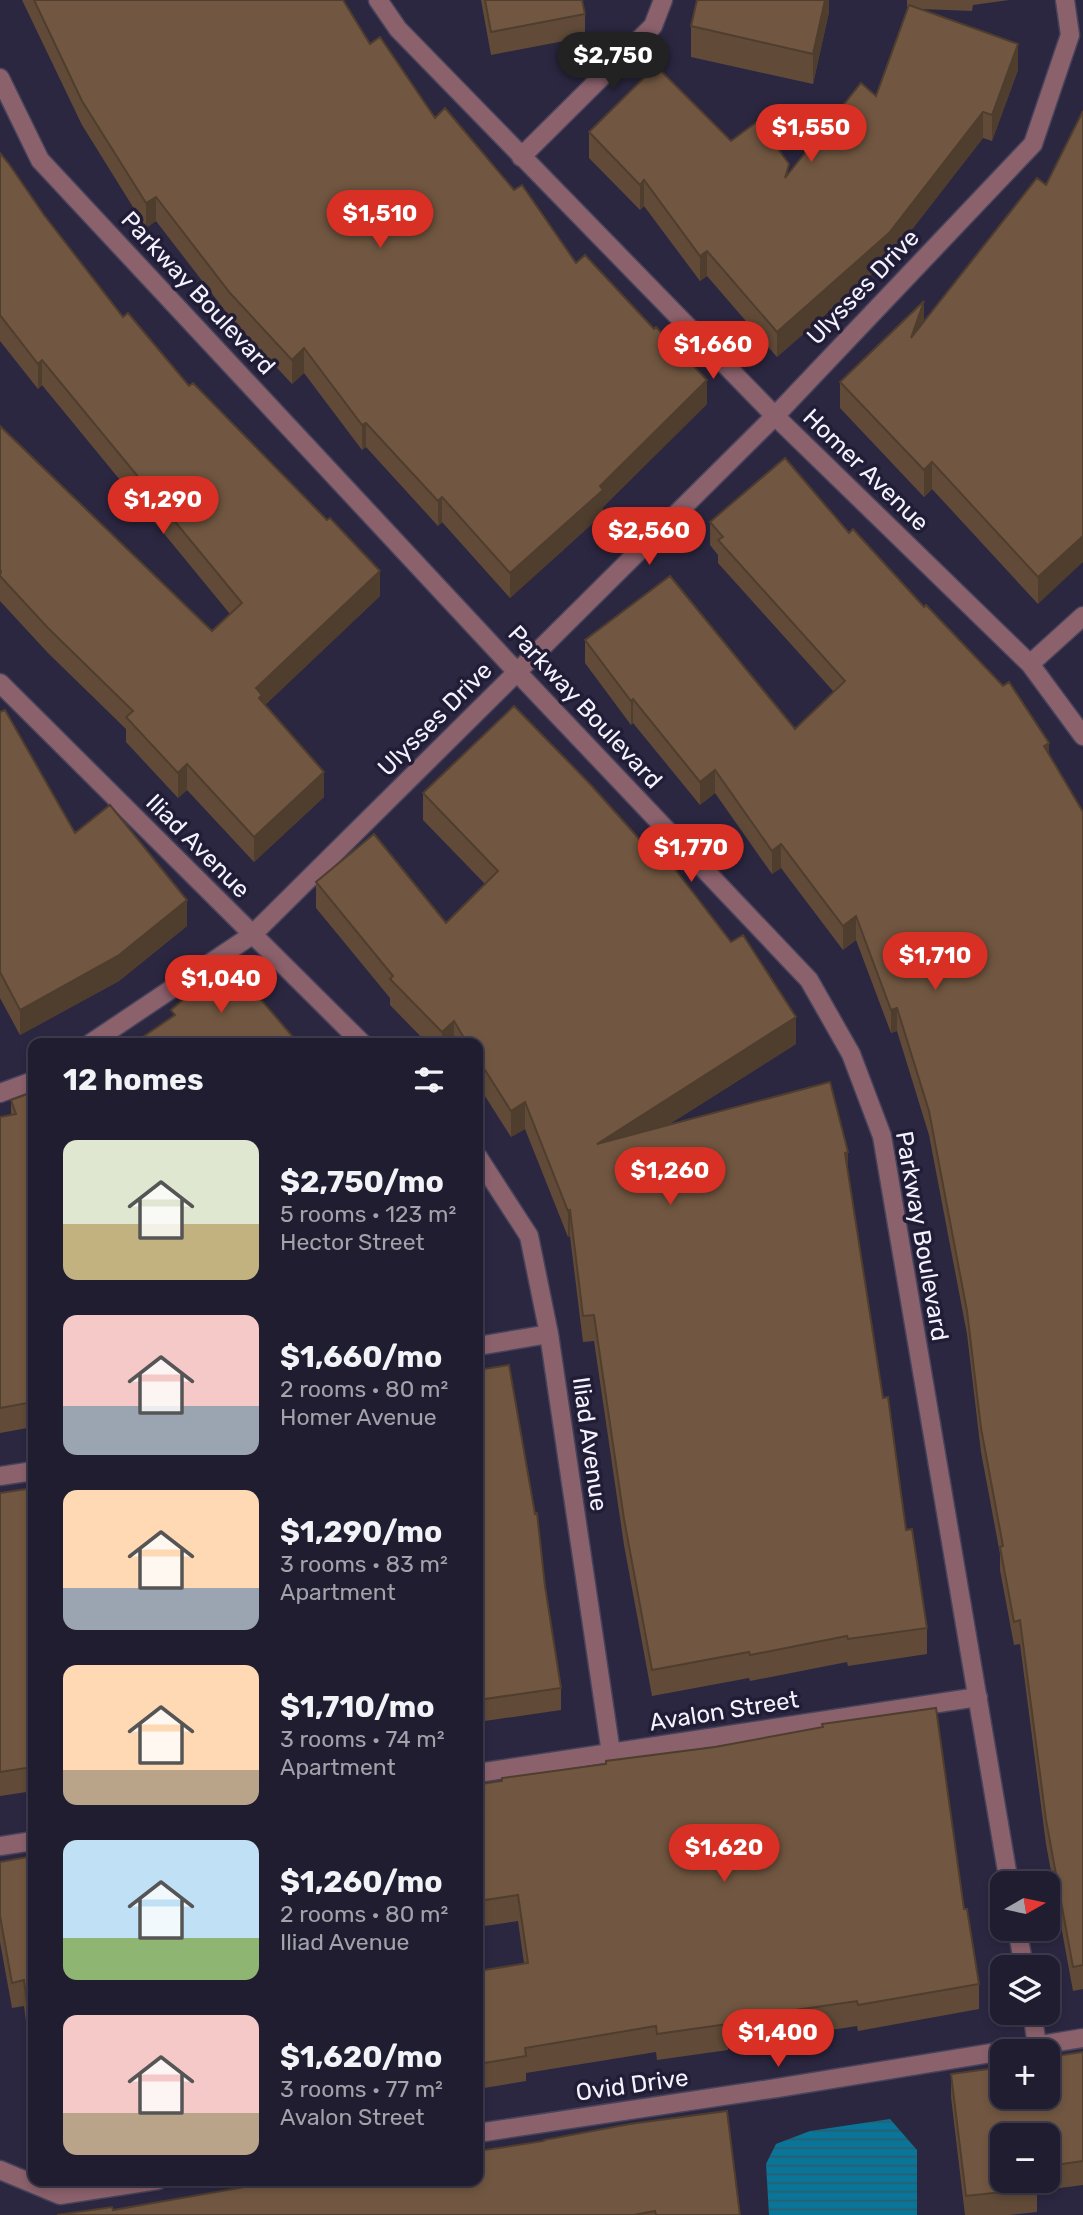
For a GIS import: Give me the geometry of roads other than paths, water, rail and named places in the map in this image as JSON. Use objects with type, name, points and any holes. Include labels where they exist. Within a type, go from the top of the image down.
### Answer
[{"type":"street","name":"Homer Avenue","points":[[378,0],[398,29],[775,416],[1030,664],[1083,736]]},
{"type":"street","points":[[521,156],[653,26],[663,0]]},
{"type":"street","name":"Ulysses Drive","points":[[98,1038],[253,935],[775,416],[1033,144],[1070,35],[1065,0]]},
{"type":"street","name":"Parkway Boulevard","points":[[0,79],[40,160],[517,672],[809,980],[851,1054],[882,1136],[1007,1871]]},
{"type":"street","points":[[1030,664],[1083,616]]},
{"type":"street","name":"Iliad Avenue","points":[[2,688],[357,1038]]},
{"type":"street","points":[[0,1093],[28,1083]]},
{"type":"street","name":"Iliad Avenue","points":[[483,1165],[529,1236],[549,1334],[611,1753]]},
{"type":"street","points":[[483,1345],[549,1334]]},
{"type":"street","points":[[0,1476],[28,1472]]},
{"type":"street","name":"Avalon Street","points":[[483,1772],[978,1697]]},
{"type":"street","points":[[0,1846],[28,1842]]},
{"type":"street","name":"Ovid Drive","points":[[1060,2042],[1083,2038]]},
{"type":"street","name":"Ovid Drive","points":[[483,2132],[990,2053]]},
{"type":"street","points":[[0,2170],[28,2182]]},
{"type":"street","points":[[38,2186],[60,2195],[119,2186]]},
{"type":"water","points":[[890,2119],[917,2150],[917,2215],[769,2215],[766,2164],[776,2144],[810,2131]]}]
